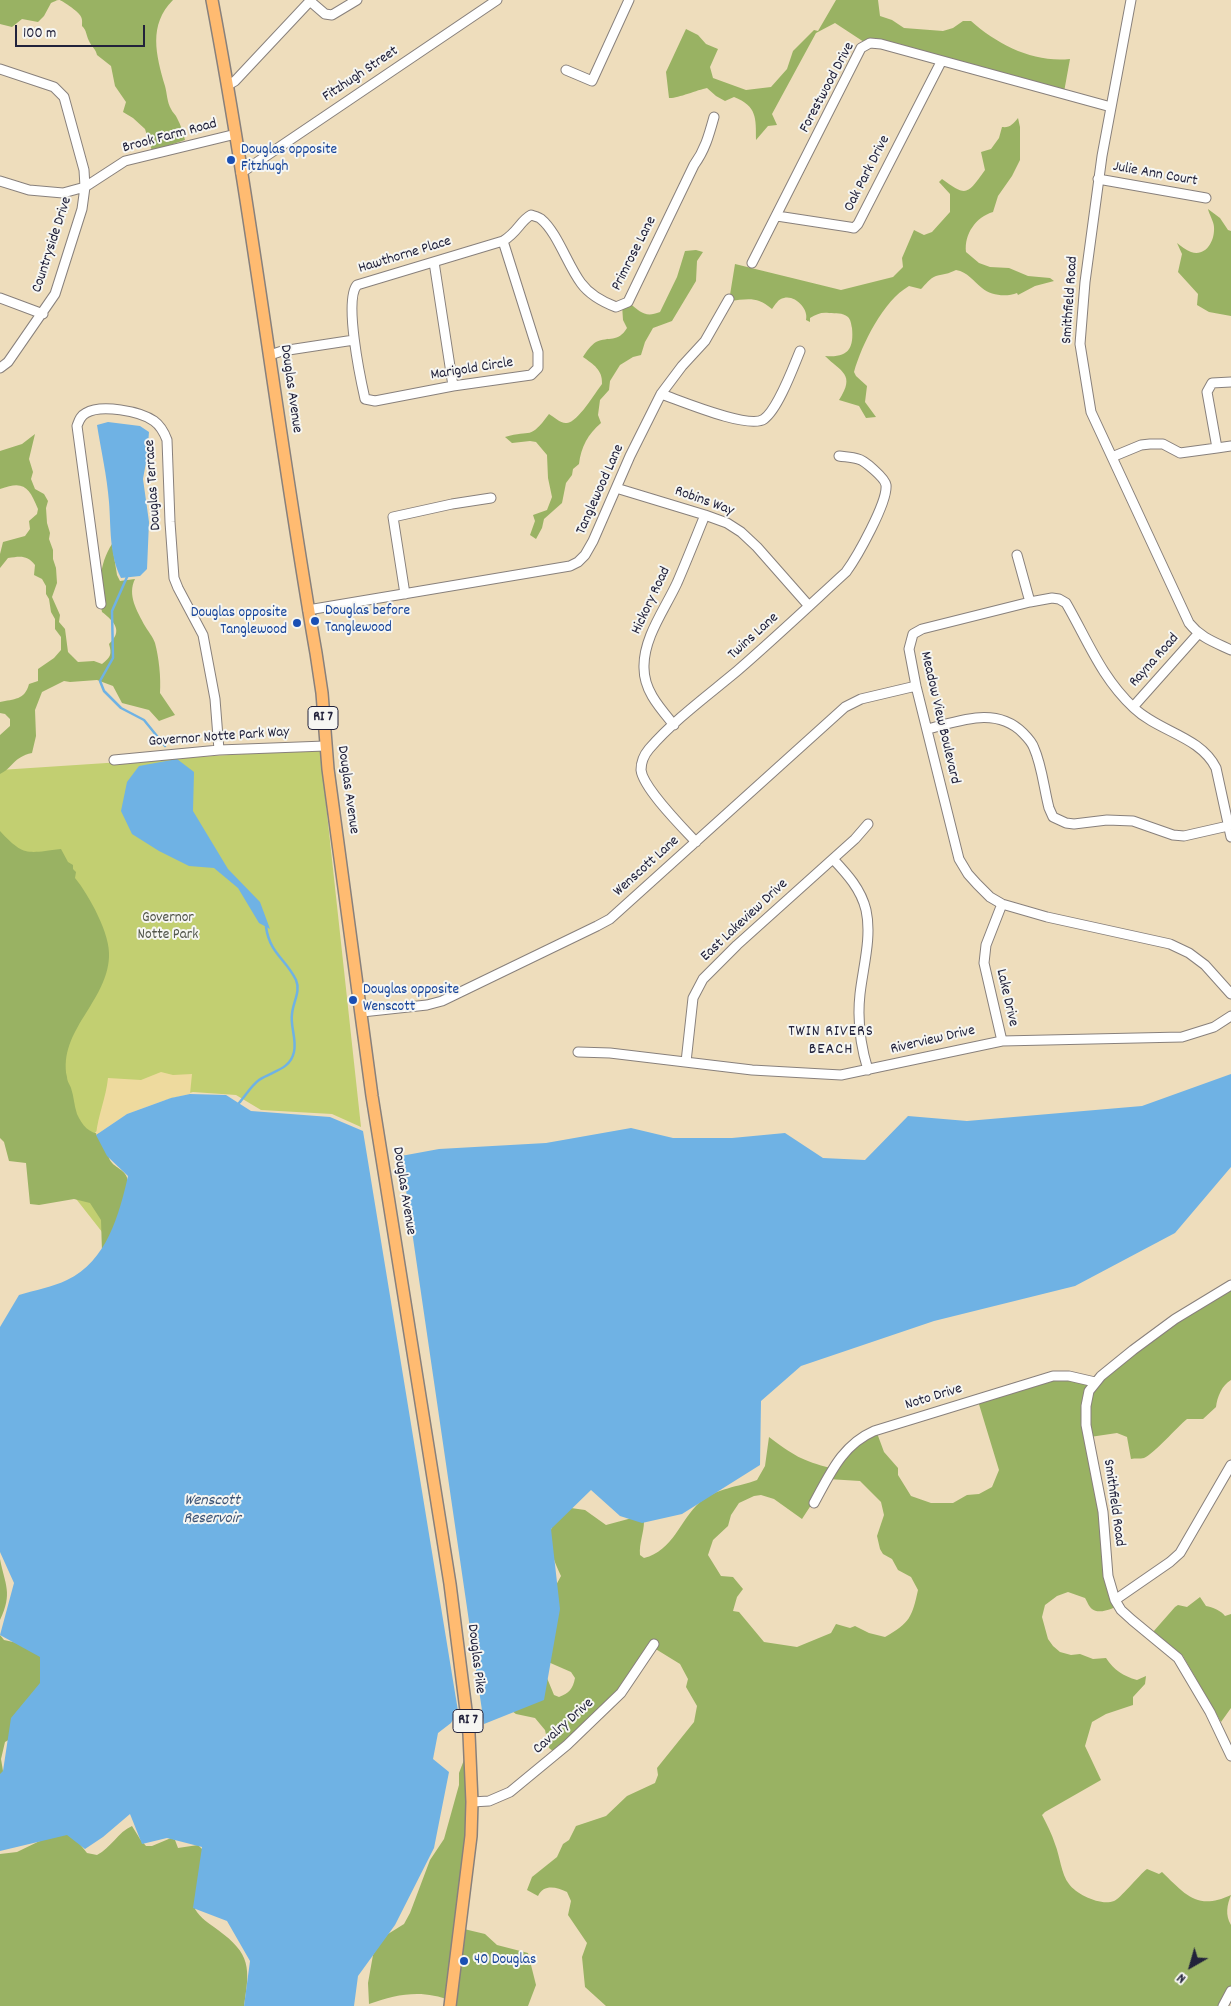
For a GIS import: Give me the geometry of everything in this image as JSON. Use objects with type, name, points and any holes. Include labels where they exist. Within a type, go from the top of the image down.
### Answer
[{"type":"main road","name":"Douglas Avenue","points":[[212,0],[236,134],[322,693],[325,746],[372,1096],[426,1437]]},
{"type":"main road","name":"Douglas Pike","points":[[426,1437],[450,1584],[469,1734],[472,1802],[466,1882],[450,2006]]},
{"type":"street","points":[[228,85],[235,81],[310,0],[326,14],[332,15],[357,0]]},
{"type":"street","name":"Fitzhugh Street","points":[[241,173],[497,0]]},
{"type":"street","points":[[566,70],[592,81],[629,0]]},
{"type":"street","name":"Smithfield Road","points":[[1131,0],[1098,179],[1085,282],[1080,344],[1091,412],[1189,623],[1198,634],[1231,650]]},
{"type":"street","name":"Forestwood Drive","points":[[752,263],[861,48],[870,43],[881,44],[941,62],[1111,107]]},
{"type":"street","name":"Oak Park Drive","points":[[777,216],[854,228],[858,224],[941,62]]},
{"type":"street","name":"Countryside Drive","points":[[0,69],[54,87],[64,97],[84,170],[85,188],[82,209],[55,294],[43,314],[8,362],[0,368]]},
{"type":"street","name":"Primrose Lane","points":[[531,215],[541,219],[586,288],[616,307],[628,302],[694,165],[701,156],[714,117]]},
{"type":"street","name":"Brook Farm Road","points":[[0,181],[29,190],[63,194],[85,188],[125,161],[236,134]]},
{"type":"street","name":"Julie Ann Court","points":[[1098,179],[1206,198]]},
{"type":"street","name":"Hawthorne Place","points":[[354,340],[351,303],[353,290],[357,285],[503,241],[512,235],[525,218],[531,215]]},
{"type":"street","name":"Marigold Circle","points":[[354,340],[365,399],[375,401],[453,386],[531,375],[538,368],[538,352],[503,241]]},
{"type":"street","points":[[434,262],[453,386]]},
{"type":"street","points":[[0,298],[43,314]]},
{"type":"street","name":"Tanglewood Lane","points":[[308,610],[570,566],[578,562],[593,542],[616,488],[661,394],[705,340],[729,299]]},
{"type":"street","points":[[270,354],[354,340]]},
{"type":"street","points":[[661,394],[732,419],[749,423],[758,422],[768,415],[783,389],[800,351]]},
{"type":"street","points":[[1217,448],[1207,398],[1207,388],[1212,383],[1231,382]]},
{"type":"street","name":"Douglas Terrace","points":[[101,604],[77,426],[80,418],[86,413],[107,409],[133,412],[145,416],[164,430],[167,440],[174,578],[203,635],[215,699],[219,750]]},
{"type":"street","points":[[1112,457],[1141,445],[1150,444],[1163,444],[1180,453],[1231,446]]},
{"type":"street","name":"Twins Lane","points":[[696,842],[669,813],[644,780],[641,770],[643,759],[648,750],[674,724],[809,606],[846,572],[859,555],[884,495],[886,485],[883,478],[860,459],[839,456]]},
{"type":"street","name":"Robins Way","points":[[616,488],[727,523],[741,532],[757,547],[809,606]]},
{"type":"street","points":[[404,594],[393,517],[452,504],[491,498]]},
{"type":"street","name":"Hickory Road","points":[[674,724],[648,690],[644,669],[646,646],[677,583],[705,515]]},
{"type":"street","points":[[1018,554],[1030,602]]},
{"type":"street","name":"Meadow View Boulevard","points":[[1231,837],[1216,768],[1212,760],[1197,745],[1154,723],[1133,706],[1110,681],[1091,652],[1066,603],[1052,598],[1030,602],[917,631],[909,643],[916,686],[959,859],[977,884],[990,897],[1002,904],[1047,918],[1170,944],[1189,953],[1205,965],[1231,994]]},
{"type":"street","name":"Rayna Road","points":[[1133,706],[1198,634]]},
{"type":"street","name":"Wenscott Lane","points":[[362,1012],[427,1005],[442,1001],[610,919],[845,707],[860,698],[916,686]]},
{"type":"street","points":[[928,729],[986,716],[1008,721],[1028,738],[1034,748],[1048,808],[1053,817],[1066,823],[1074,824],[1107,820],[1133,821],[1172,835],[1184,836],[1228,826]]},
{"type":"street","name":"Governor Notte Park Way","points":[[114,760],[219,750],[325,746]]},
{"type":"street","name":"East Lakeview Drive","points":[[686,1062],[694,998],[703,979],[868,824]]},
{"type":"street","points":[[833,858],[858,888],[867,915],[868,934],[860,994],[858,1027],[868,1070]]},
{"type":"street","name":"Lake Drive","points":[[1002,904],[986,945],[984,963],[1002,1041]]},
{"type":"street","name":"Riverview Drive","points":[[578,1052],[610,1053],[752,1070],[841,1074],[868,1070],[1002,1041],[1182,1037],[1214,1028],[1231,1016]]},
{"type":"street","name":"Smithfield Road","points":[[1231,1285],[1175,1319],[1132,1350],[1095,1382],[1089,1391],[1086,1406],[1086,1425],[1103,1512],[1108,1576],[1115,1600],[1121,1610],[1178,1658],[1210,1712],[1231,1756]]},
{"type":"street","name":"Noto Drive","points":[[814,1503],[848,1448],[868,1434],[1053,1376],[1069,1376],[1095,1382]]},
{"type":"street","points":[[1115,1600],[1170,1562],[1180,1552],[1231,1465]]},
{"type":"street","name":"Cavalry Drive","points":[[472,1802],[489,1801],[510,1792],[566,1745],[621,1693],[654,1644]]},
{"type":"street","points":[[1223,2006],[1231,1991]]},
{"type":"green space","points":[[0,0],[59,0],[51,3],[44,16],[38,22],[22,19],[12,27],[0,24]]},
{"type":"green space","points":[[59,0],[173,0],[160,20],[156,41],[159,63],[169,103],[180,123],[185,140],[152,151],[145,129],[123,112],[126,102],[115,86],[111,66],[97,55],[82,26],[80,16]]},
{"type":"green space","points":[[836,0],[878,0],[880,16],[892,20],[904,28],[943,31],[953,28],[963,21],[971,21],[1005,45],[1030,55],[1057,60],[1070,59],[1064,92],[864,42],[835,23],[816,33],[772,114],[777,125],[768,126],[756,140],[754,114],[747,104],[734,97],[725,101],[707,88],[669,98],[666,72],[686,29],[698,35],[706,44],[718,49],[710,67],[713,78],[746,90],[771,87],[787,69],[793,51],[814,30],[818,31]]},
{"type":"green space","points":[[1018,118],[1020,127],[1020,160],[1012,176],[998,196],[993,212],[981,218],[972,227],[967,239],[966,252],[979,263],[990,267],[1009,268],[1028,276],[1050,278],[1054,281],[1035,286],[1018,295],[1017,293],[999,295],[986,291],[967,275],[956,270],[934,277],[921,289],[909,286],[882,312],[868,336],[854,372],[867,386],[865,402],[876,417],[866,418],[859,406],[839,400],[844,391],[846,379],[841,370],[825,356],[844,354],[848,351],[852,342],[852,328],[846,315],[821,313],[810,318],[810,322],[806,320],[803,307],[792,299],[784,298],[780,300],[772,309],[757,300],[729,301],[735,264],[841,290],[893,277],[903,267],[902,258],[914,230],[924,235],[932,232],[950,212],[950,194],[939,182],[942,179],[962,191],[970,189],[985,170],[981,152],[991,149],[999,138],[1002,127],[1011,125]]},
{"type":"green space","points":[[1208,209],[1220,218],[1228,230],[1231,231],[1231,316],[1209,312],[1197,305],[1198,294],[1178,272],[1182,254],[1177,243],[1196,253],[1205,250],[1213,238],[1214,227]]},
{"type":"green space","points":[[696,250],[703,252],[697,261],[696,281],[672,321],[653,328],[645,342],[641,355],[633,357],[620,365],[610,381],[609,390],[600,400],[598,415],[601,423],[586,441],[581,452],[579,464],[573,469],[572,475],[566,483],[562,503],[544,519],[536,539],[530,535],[535,521],[533,515],[547,510],[552,497],[548,478],[547,455],[536,442],[512,443],[505,437],[530,433],[549,414],[565,423],[576,418],[602,384],[599,371],[583,357],[590,347],[596,342],[617,337],[624,333],[627,328],[623,320],[622,305],[629,303],[647,314],[660,312],[677,277],[685,251]]},
{"type":"green space","points":[[35,434],[29,459],[33,472],[31,479],[35,489],[44,494],[48,501],[46,508],[47,523],[57,583],[52,597],[60,615],[59,622],[65,629],[68,652],[78,662],[94,661],[102,664],[110,655],[109,644],[116,635],[116,627],[111,619],[102,612],[100,586],[104,560],[112,544],[117,575],[120,581],[135,579],[132,591],[134,603],[155,643],[158,655],[160,693],[175,715],[159,721],[149,710],[122,703],[113,686],[97,680],[64,681],[42,692],[35,710],[36,736],[32,753],[21,757],[0,774],[0,735],[10,726],[10,719],[5,714],[0,713],[0,702],[22,696],[29,684],[38,681],[38,669],[54,658],[61,650],[61,637],[55,629],[55,619],[46,594],[46,586],[42,579],[34,575],[35,565],[26,558],[17,557],[8,558],[0,568],[0,554],[3,542],[25,536],[30,529],[29,521],[37,514],[38,509],[32,495],[25,487],[15,485],[0,489],[0,451],[22,444]]},
{"type":"green space","name":"Governor Notte Park","points":[[320,749],[361,1127],[332,1114],[261,1110],[236,1095],[193,1092],[124,1111],[92,1135],[106,1237],[0,1102],[0,770]]},
{"type":"green space","points":[[0,831],[15,845],[27,851],[40,852],[61,849],[68,862],[73,865],[73,869],[76,872],[75,878],[98,916],[109,948],[106,973],[100,988],[69,1045],[66,1060],[67,1078],[79,1118],[90,1131],[102,1134],[111,1162],[123,1171],[128,1182],[115,1234],[102,1252],[101,1220],[90,1203],[74,1199],[39,1205],[30,1204],[26,1163],[9,1161],[4,1142],[0,1138]]},
{"type":"green space","points":[[1231,1285],[1231,1380],[1220,1392],[1216,1407],[1203,1419],[1187,1419],[1154,1451],[1144,1458],[1131,1459],[1127,1437],[1117,1433],[1090,1437],[1113,1585],[1121,1604],[1107,1610],[1095,1611],[1090,1607],[1085,1598],[1068,1592],[1057,1596],[1045,1605],[1042,1617],[1048,1639],[1060,1652],[1071,1655],[1080,1654],[1093,1659],[1106,1658],[1112,1666],[1127,1677],[1137,1680],[1146,1676],[1145,1684],[1133,1697],[1133,1705],[1106,1714],[1092,1722],[1085,1746],[1101,1780],[1042,1815],[1054,1840],[1066,1880],[1083,1896],[1096,1901],[1114,1901],[1147,1869],[1159,1874],[1162,1872],[1185,1893],[1200,1901],[1219,1900],[1231,1895],[1227,1910],[1231,1925],[1231,1991],[1223,2006],[606,2006],[585,1987],[582,1957],[587,1943],[568,1915],[571,1901],[567,1892],[547,1888],[538,1896],[527,1890],[532,1877],[557,1857],[563,1844],[569,1840],[576,1826],[606,1816],[627,1796],[655,1783],[658,1775],[657,1768],[694,1722],[697,1706],[686,1687],[688,1679],[680,1664],[654,1648],[635,1680],[558,1755],[549,1748],[545,1730],[535,1718],[516,1714],[509,1709],[547,1678],[554,1695],[559,1697],[572,1688],[575,1678],[571,1672],[539,1658],[555,1587],[561,1576],[553,1558],[550,1544],[554,1523],[571,1508],[585,1510],[606,1525],[632,1518],[644,1521],[640,1555],[644,1558],[654,1554],[669,1542],[700,1502],[720,1491],[757,1480],[765,1466],[769,1437],[798,1457],[831,1468],[846,1451],[877,1433],[884,1452],[898,1468],[898,1475],[911,1496],[931,1503],[953,1503],[967,1495],[979,1494],[992,1487],[999,1470],[978,1401],[1066,1373],[1095,1381],[1112,1366]],"holes":[[[828,1479],[860,1481],[881,1502],[884,1515],[877,1536],[880,1549],[883,1554],[892,1559],[898,1570],[911,1577],[918,1590],[912,1613],[900,1628],[885,1637],[869,1633],[855,1626],[850,1628],[836,1624],[831,1633],[797,1647],[764,1642],[739,1612],[733,1611],[737,1597],[743,1589],[733,1577],[721,1576],[708,1555],[713,1540],[728,1526],[731,1515],[739,1503],[754,1496],[761,1495],[774,1499],[802,1519]]]},
{"type":"green space","points":[[0,1559],[7,1596],[0,1620]]},
{"type":"green space","points":[[1200,1597],[1206,1606],[1222,1612],[1225,1616],[1231,1614],[1231,1708],[1221,1722],[1183,1656],[1153,1632],[1175,1607],[1178,1605],[1187,1607]]},
{"type":"green space","points":[[0,1635],[4,1640],[36,1647],[48,1669],[12,1738],[5,1742],[1,1759],[4,1777],[0,1789]]},
{"type":"green space","points":[[467,1752],[472,1876],[464,1929],[485,1934],[497,1945],[528,1953],[536,1985],[528,2006],[453,2006],[451,2001],[441,1997],[420,1994],[400,1995],[369,2004],[368,1983],[373,1955],[388,1934],[404,1924],[410,1913],[430,1860],[444,1839],[459,1785],[459,1773]]},
{"type":"green space","points":[[132,1826],[146,1846],[152,1846],[171,1838],[175,1840],[178,1848],[198,1845],[204,1851],[195,1909],[229,1939],[242,1955],[246,1963],[247,1972],[244,2006],[0,2006],[0,1854],[17,1852],[50,1836],[71,1833],[87,1853],[97,1855]]},
{"type":"sand","points":[[161,1072],[173,1075],[192,1074],[190,1094],[171,1098],[127,1114],[96,1135],[108,1078],[141,1080]]},
{"type":"water","points":[[108,422],[140,426],[149,432],[143,479],[149,522],[147,569],[140,576],[121,578],[114,560],[107,483],[97,425]]},
{"type":"water","points":[[177,759],[194,772],[193,811],[228,869],[260,902],[270,929],[259,923],[238,888],[214,868],[189,866],[159,851],[132,834],[121,811],[127,782],[139,766]]},
{"type":"water","points":[[1231,1074],[1231,1167],[1175,1233],[1075,1286],[934,1321],[801,1366],[761,1401],[760,1465],[682,1514],[642,1523],[620,1516],[591,1490],[551,1529],[560,1609],[544,1700],[484,1724],[401,1156],[439,1149],[546,1143],[631,1128],[673,1138],[732,1138],[785,1133],[823,1158],[865,1160],[908,1116],[967,1121],[1142,1106]]},
{"type":"water","name":"Wenscott Reservoir","points":[[190,1094],[226,1095],[251,1111],[330,1117],[363,1131],[458,1711],[451,1723],[438,1733],[433,1759],[449,1772],[434,1848],[395,1925],[358,1976],[354,2006],[244,2006],[250,1961],[227,1921],[193,1908],[202,1847],[167,1838],[142,1844],[130,1814],[103,1837],[85,1849],[67,1835],[0,1851],[0,1774],[3,1771],[11,1718],[40,1683],[40,1657],[0,1635],[14,1583],[0,1552],[0,1327],[19,1295],[50,1287],[81,1272],[102,1249],[109,1236],[128,1176],[107,1156],[96,1135],[127,1114],[171,1098]]},
{"type":"waterway","points":[[127,577],[112,611],[113,658],[100,681],[104,691],[121,708],[144,720],[165,746]]},
{"type":"waterway","points":[[239,1103],[259,1080],[289,1063],[294,1052],[295,1042],[292,1019],[297,984],[292,973],[271,944],[266,927]]},
{"type":"place","name":"Douglas opposite Fitzhugh","points":[[231,160]]},
{"type":"place","name":"Douglas before Tanglewood","points":[[315,621]]},
{"type":"place","name":"Douglas opposite Tanglewood","points":[[297,623]]},
{"type":"place","name":"Douglas opposite Wenscott","points":[[353,1000]]},
{"type":"place","name":"40 Douglas","points":[[464,1961]]},
{"type":"district","name":"TWIN RIVERS BEACH","points":[[831,1042]]}]
